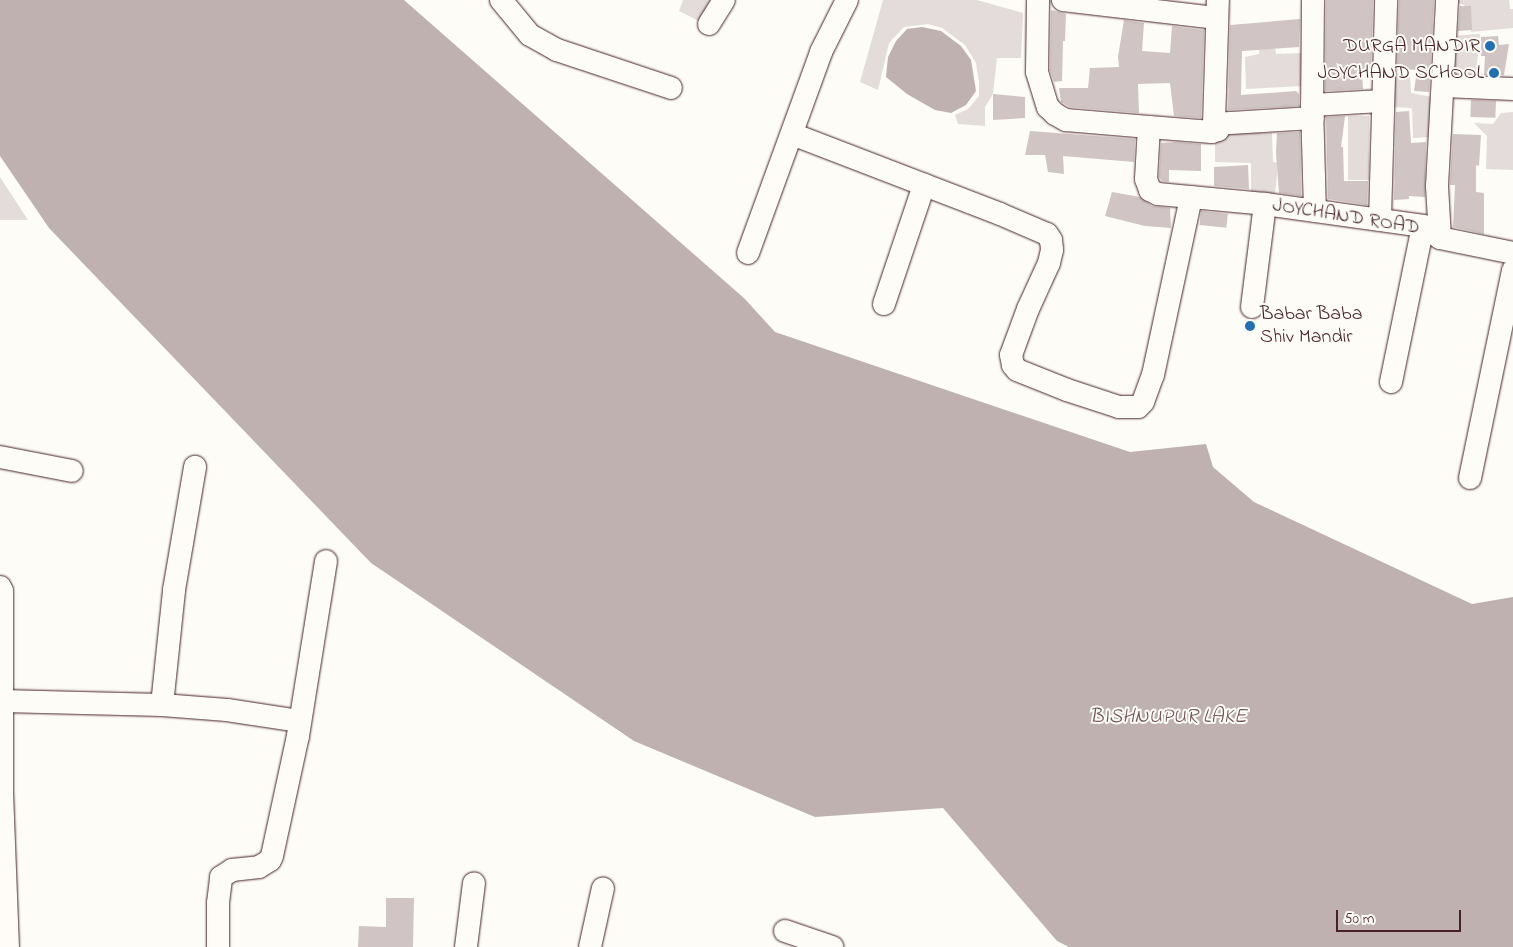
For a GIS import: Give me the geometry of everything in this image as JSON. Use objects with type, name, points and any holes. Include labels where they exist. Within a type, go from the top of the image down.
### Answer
[{"type":"street","points":[[501,0],[530,35],[557,50],[670,88]]},
{"type":"street","points":[[709,24],[724,0]]},
{"type":"street","points":[[748,254],[821,52],[847,0]]},
{"type":"street","points":[[1038,0],[1038,72],[1048,107],[1055,114],[1066,120],[1212,132],[1216,126],[1218,9],[1063,0]]},
{"type":"street","points":[[1313,0],[1312,112],[1315,211]]},
{"type":"street","points":[[1380,220],[1386,0]]},
{"type":"street","name":"JOYCHAND ROAD","points":[[1149,127],[1146,179],[1150,190],[1158,194],[1265,204],[1380,220],[1432,232],[1444,86],[1447,0]]},
{"type":"street","points":[[1444,86],[1513,89]]},
{"type":"street","points":[[1216,126],[1382,101]]},
{"type":"street","points":[[792,134],[1041,230],[1051,240],[1052,250],[1049,263],[1028,309],[1011,355],[1013,365],[1017,370],[1067,390],[1119,407],[1138,407],[1143,402],[1153,375],[1191,197]]},
{"type":"street","points":[[884,304],[924,185]]},
{"type":"street","points":[[1252,307],[1265,204]]},
{"type":"street","points":[[1390,382],[1432,232],[1513,253]]},
{"type":"street","points":[[1470,478],[1513,270]]},
{"type":"street","points":[[0,457],[72,471]]},
{"type":"street","points":[[162,705],[174,590],[195,467]]},
{"type":"street","points":[[218,947],[218,903],[222,877],[232,870],[251,869],[270,860],[300,720],[326,561]]},
{"type":"street","points":[[0,587],[2,591],[2,792],[8,947]]},
{"type":"street","points":[[2,701],[162,705],[228,710],[300,720]]},
{"type":"street","points":[[466,947],[474,884]]},
{"type":"street","points":[[590,947],[603,888]]},
{"type":"street","points":[[785,931],[832,947]]},
{"type":"shaded area","points":[[683,0],[714,0],[699,21],[679,11]]},
{"type":"shaded area","points":[[883,0],[977,0],[1023,13],[1021,58],[997,58],[993,94],[985,107],[985,126],[958,124],[955,115],[968,109],[979,96],[976,63],[965,45],[942,28],[928,24],[904,27],[889,43],[878,90],[860,82]]},
{"type":"shaded area","points":[[1445,0],[1509,0],[1510,9],[1513,9],[1513,28],[1471,32],[1470,8],[1459,3],[1445,5]]},
{"type":"shaded area","points":[[1260,25],[1273,26],[1276,54],[1303,53],[1302,86],[1246,89],[1245,57],[1259,54]]},
{"type":"shaded area","points":[[1480,34],[1475,84],[1447,83],[1448,36]]},
{"type":"shaded area","points":[[1383,73],[1410,74],[1411,93],[1432,97],[1434,137],[1413,138],[1412,108],[1392,107]]},
{"type":"shaded area","points":[[1513,112],[1513,170],[1486,169],[1487,136],[1474,123],[1493,124],[1501,113]]},
{"type":"shaded area","points":[[1348,116],[1369,116],[1369,180],[1348,180]]},
{"type":"shaded area","points":[[1215,133],[1272,133],[1273,162],[1278,163],[1274,207],[1251,206],[1251,163],[1215,162]]},
{"type":"shaded area","points":[[0,177],[28,220],[0,220]]},
{"type":"water","name":"BISHNUPUR LAKE","points":[[0,0],[404,0],[745,299],[775,332],[1130,452],[1206,444],[1213,467],[1254,502],[1472,604],[1513,597],[1513,947],[1069,947],[1057,941],[943,808],[815,817],[634,741],[371,563],[49,228],[0,156]]},
{"type":"water","points":[[922,27],[941,31],[961,46],[971,60],[976,91],[966,105],[951,113],[935,110],[907,94],[886,77],[888,57],[896,41],[907,29]]},
{"type":"building","points":[[1326,0],[1373,0],[1371,68],[1369,72],[1362,72],[1363,89],[1325,91]]},
{"type":"building","points":[[1399,0],[1434,0],[1429,92],[1414,91],[1417,70],[1397,69]]},
{"type":"building","points":[[1460,6],[1471,6],[1472,30],[1458,31]]},
{"type":"building","points":[[1051,10],[1066,14],[1062,81],[1054,82],[1050,70]]},
{"type":"building","points":[[1300,19],[1299,47],[1242,51],[1241,95],[1296,91],[1299,94],[1299,106],[1228,110],[1230,25]]},
{"type":"building","points":[[1124,20],[1144,23],[1142,51],[1170,53],[1172,26],[1204,30],[1201,118],[1174,116],[1170,83],[1138,84],[1139,113],[1070,107],[1061,102],[1059,88],[1088,88],[1090,68],[1119,67],[1118,57]]},
{"type":"building","points":[[1498,36],[1499,45],[1509,44],[1504,75],[1484,75],[1485,56],[1481,56],[1481,37]]},
{"type":"building","points":[[993,94],[1025,97],[1025,118],[993,120]]},
{"type":"building","points":[[1471,100],[1496,101],[1495,118],[1470,117]]},
{"type":"building","points":[[1409,111],[1411,143],[1426,142],[1425,197],[1409,196],[1409,199],[1394,200],[1396,112]]},
{"type":"building","points":[[1345,116],[1341,147],[1343,147],[1344,181],[1368,181],[1367,205],[1328,199],[1326,117]]},
{"type":"building","points":[[1030,131],[1135,139],[1134,162],[1063,156],[1064,174],[1048,172],[1045,155],[1025,155]]},
{"type":"building","points":[[1300,132],[1301,196],[1279,193],[1276,153],[1277,133]]},
{"type":"building","points":[[1453,134],[1481,135],[1479,166],[1476,165],[1476,192],[1484,193],[1484,234],[1453,227],[1455,185],[1450,185]]},
{"type":"building","points":[[1161,143],[1201,144],[1201,171],[1169,170],[1169,182],[1162,181],[1159,177]]},
{"type":"building","points":[[1248,165],[1249,189],[1214,186],[1214,167]]},
{"type":"building","points":[[1112,192],[1140,197],[1152,206],[1170,208],[1171,228],[1145,226],[1105,216]]},
{"type":"building","points":[[1201,211],[1228,214],[1226,228],[1200,225]]},
{"type":"building","points":[[386,898],[414,898],[413,947],[358,947],[359,926],[386,927]]},
{"type":"place","name":"DURGA MANDIR","points":[[1490,46]]},
{"type":"place","name":"JOYCHAND SCHOOL","points":[[1494,73]]},
{"type":"place","name":"Babar Baba Shiv Mandir","points":[[1250,326]]}]
